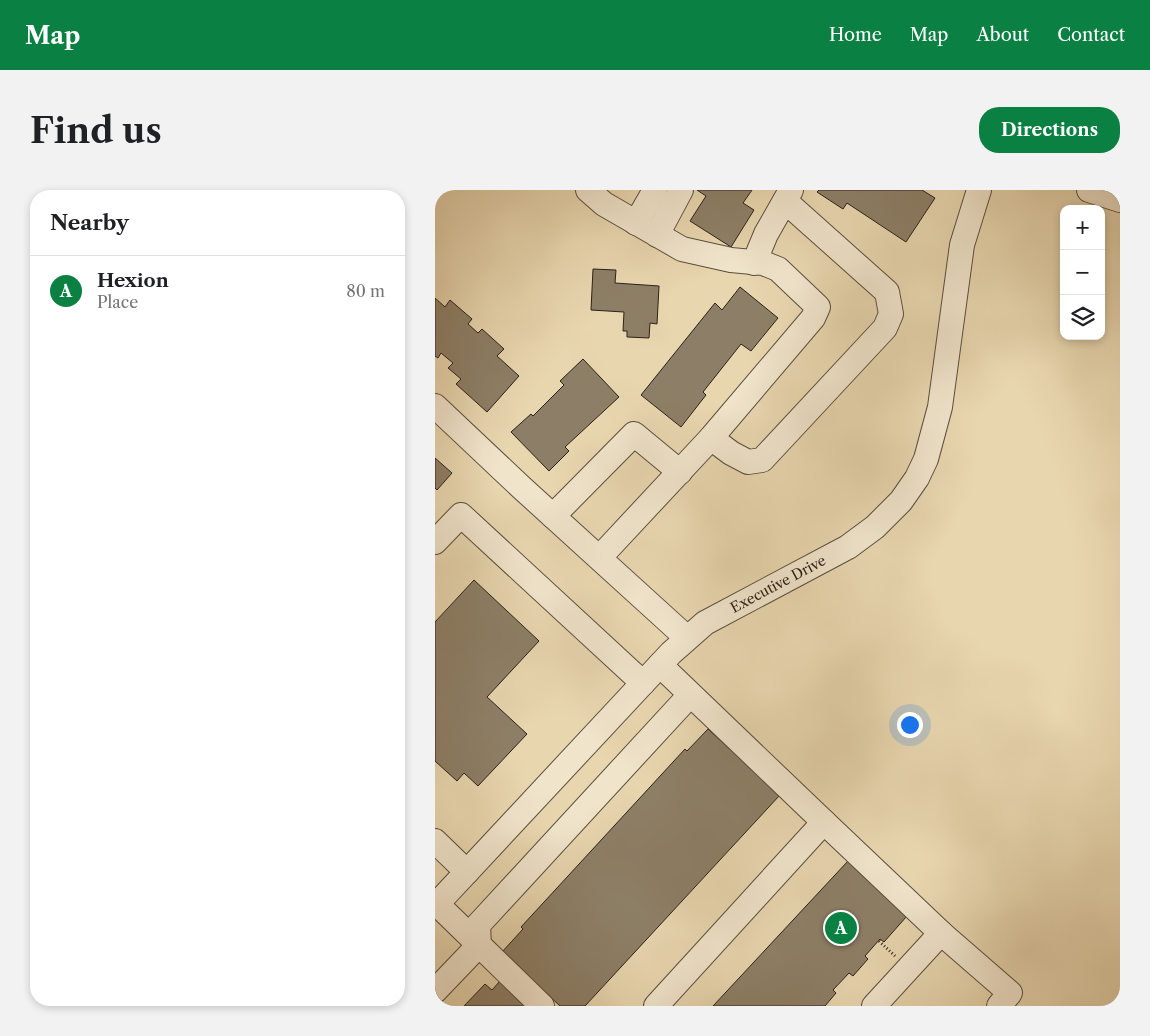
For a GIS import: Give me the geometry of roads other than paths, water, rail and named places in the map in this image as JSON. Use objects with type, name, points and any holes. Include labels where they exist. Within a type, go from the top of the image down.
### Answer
[{"type":"street","points":[[588,190],[604,204],[682,249],[731,260],[763,263],[778,270],[818,307],[813,318],[711,438],[600,557]]},
{"type":"street","points":[[636,223],[655,190]]},
{"type":"street","points":[[657,235],[681,190]]},
{"type":"street","name":"Executive Drive","points":[[436,905],[687,638],[705,623],[848,547],[875,526],[901,501],[917,478],[926,459],[940,407],[962,244],[979,190]]},
{"type":"street","points":[[1089,190],[1120,200]]},
{"type":"street","points":[[711,438],[731,453],[748,462],[761,460],[885,328],[891,314],[887,292],[788,196],[766,234],[754,262]]},
{"type":"street","points":[[435,406],[687,638]]},
{"type":"street","points":[[553,516],[634,434],[680,472]]},
{"type":"street","points":[[435,542],[461,515],[643,683]]},
{"type":"street","points":[[660,665],[1011,1002]]},
{"type":"street","points":[[435,991],[479,945],[478,925],[690,695]]},
{"type":"street","points":[[656,1006],[824,822]]},
{"type":"street","points":[[435,842],[467,872]]},
{"type":"street","points":[[436,905],[542,1006]]},
{"type":"street","points":[[874,1006],[941,933]]},
{"type":"place","name":"Hexion","points":[[841,928]]}]
